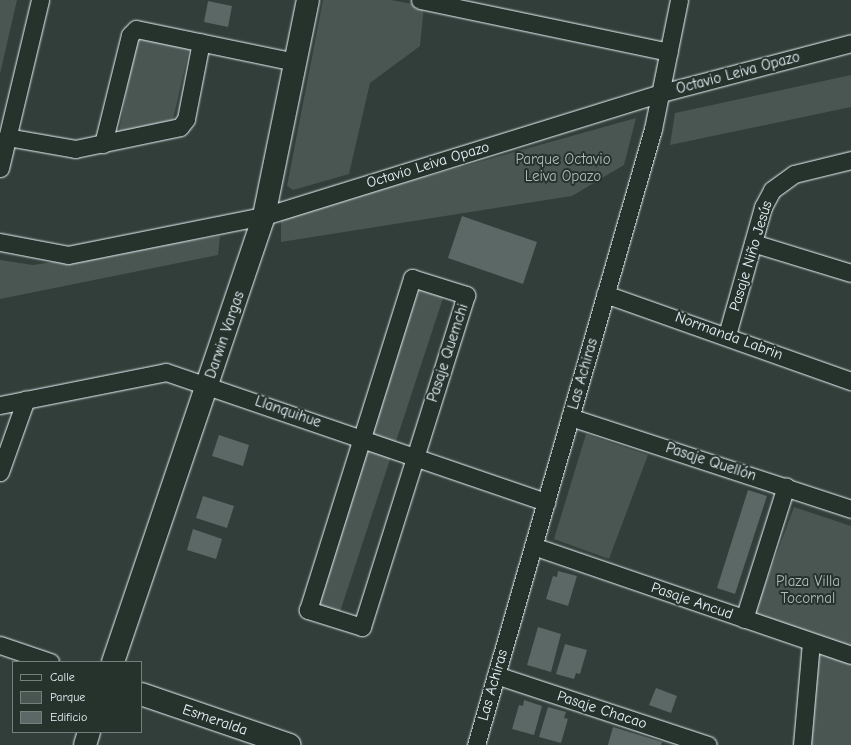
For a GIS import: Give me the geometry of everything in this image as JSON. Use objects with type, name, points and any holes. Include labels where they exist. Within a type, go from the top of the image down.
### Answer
[{"type":"street","points":[[0,168],[40,0]]},
{"type":"street","name":"Darwin Vargas","points":[[112,661],[264,216],[308,0]]},
{"type":"street","points":[[420,0],[669,52]]},
{"type":"street","name":"Las Achiras","points":[[476,745],[661,93],[679,0]]},
{"type":"street","points":[[103,144],[132,32],[138,29],[295,62]]},
{"type":"street","points":[[8,137],[67,148],[103,144],[182,126],[201,42]]},
{"type":"street","name":"Octavio Leiva Opazo","points":[[0,242],[68,255],[264,216],[661,93],[851,43]]},
{"type":"street","name":"Pasaje Niño Jesús","points":[[727,336],[767,198],[778,183],[794,174],[851,160]]},
{"type":"street","points":[[753,243],[851,273]]},
{"type":"street","name":"Pasaje Quemchi","points":[[412,278],[466,295],[415,456],[362,628],[308,610],[412,278]]},
{"type":"street","name":"Normanda Labrin","points":[[605,294],[851,381]]},
{"type":"street","name":"Llanquihue","points":[[0,405],[151,373],[166,372],[208,384],[546,502]]},
{"type":"street","points":[[0,472],[26,399]]},
{"type":"street","name":"Pasaje Quellón","points":[[570,417],[851,508]]},
{"type":"street","points":[[744,619],[786,486]]},
{"type":"street","name":"Pasaje Ancud","points":[[533,546],[851,655]]},
{"type":"street","points":[[802,745],[811,642]]},
{"type":"street","points":[[0,645],[47,661]]},
{"type":"street","name":"Pasaje Chacao","points":[[496,675],[708,745]]},
{"type":"street","name":"Esmeralda","points":[[142,694],[290,745]]},
{"type":"street","points":[[85,745],[89,733]]},
{"type":"green space","points":[[0,0],[17,0],[0,74]]},
{"type":"green space","points":[[323,0],[391,0],[424,6],[420,46],[370,83],[349,174],[293,190],[287,186]]},
{"type":"green space","points":[[136,39],[190,46],[172,124],[118,137]]},
{"type":"green space","points":[[851,75],[851,107],[670,145],[675,113]]},
{"type":"green space","name":"Parque Octavio Leiva Opazo","points":[[636,118],[624,165],[572,196],[281,242],[281,217]]},
{"type":"green space","points":[[220,236],[218,255],[0,299],[0,260],[33,265]]},
{"type":"green space","points":[[420,286],[445,292],[339,615],[311,605]]},
{"type":"green space","points":[[586,434],[648,455],[609,559],[554,539]]},
{"type":"green space","name":"Plaza Villa Tocornal","points":[[794,507],[851,526],[851,745],[808,745],[814,636],[754,615]]},
{"type":"building","points":[[208,1],[232,6],[228,27],[204,22]]},
{"type":"building","points":[[462,216],[537,242],[523,284],[448,258]]},
{"type":"building","points":[[219,435],[249,445],[243,466],[212,456]]},
{"type":"building","points":[[748,490],[767,496],[735,594],[717,588]]},
{"type":"building","points":[[203,496],[234,506],[227,528],[196,518]]},
{"type":"building","points":[[193,529],[222,539],[216,559],[187,550]]},
{"type":"building","points":[[558,571],[577,576],[568,606],[546,599],[553,576],[557,577]]},
{"type":"building","points":[[538,627],[561,634],[551,672],[527,665]]},
{"type":"building","points":[[565,644],[587,650],[580,674],[576,673],[574,679],[556,674]]},
{"type":"building","points":[[656,688],[677,696],[671,713],[649,705]]},
{"type":"building","points":[[524,700],[542,706],[534,735],[512,729],[519,705],[523,706]]},
{"type":"building","points":[[548,707],[566,712],[564,718],[568,719],[561,743],[539,737]]},
{"type":"building","points":[[613,727],[662,742],[661,745],[608,745]]}]
